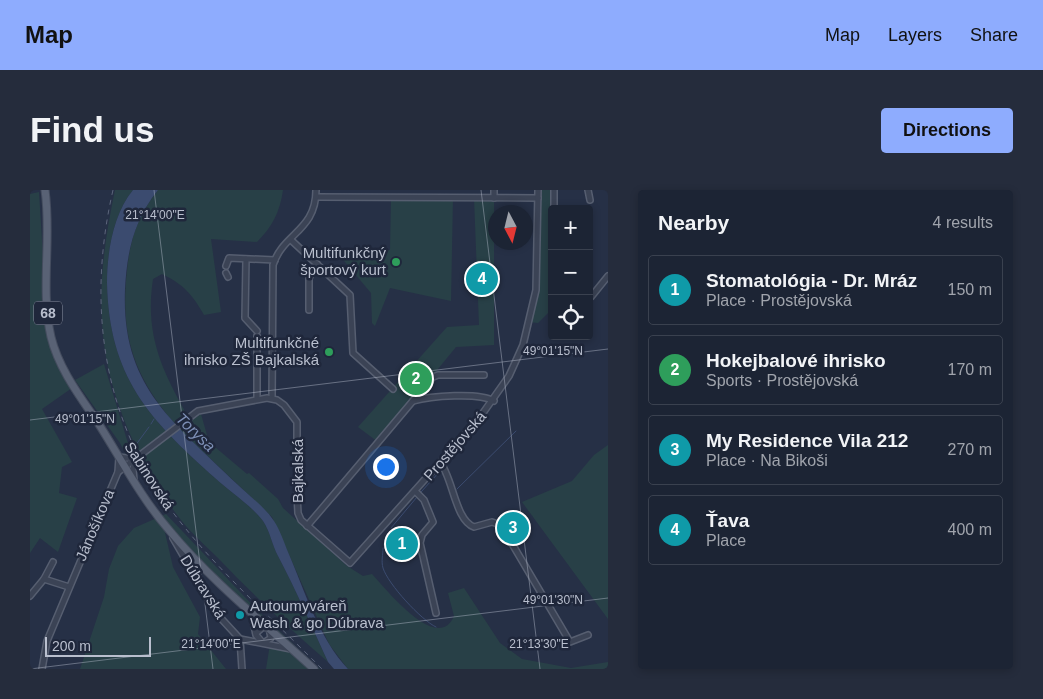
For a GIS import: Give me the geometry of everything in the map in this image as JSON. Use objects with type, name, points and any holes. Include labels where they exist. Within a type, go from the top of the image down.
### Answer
[{"type":"main road","name":"Sabinovská","points":[[45,190],[48,215],[48,316],[53,343],[68,376],[169,531],[249,610],[293,650]]},
{"type":"main road","name":"68","points":[[293,650],[314,669]]},
{"type":"street","points":[[126,466],[190,415],[207,408],[272,398],[273,270],[275,260],[309,220],[314,210],[316,190]]},
{"type":"street","points":[[444,190],[444,197]]},
{"type":"street","points":[[494,190],[494,198]]},
{"type":"street","name":"Prostějovská","points":[[350,563],[494,400],[520,352],[531,319],[538,266],[538,190]]},
{"type":"street","points":[[554,190],[554,205]]},
{"type":"street","points":[[588,190],[590,200]]},
{"type":"street","points":[[316,197],[538,198]]},
{"type":"street","points":[[291,240],[350,295],[353,353],[393,389]]},
{"type":"street","points":[[227,272],[229,258],[275,260]]},
{"type":"street","points":[[246,258],[245,318],[257,334],[257,399]]},
{"type":"street","points":[[309,310],[309,278],[317,264]]},
{"type":"street","points":[[593,295],[608,276]]},
{"type":"street","points":[[307,526],[368,457],[375,444],[433,377],[438,374],[484,375]]},
{"type":"street","points":[[421,391],[424,398]]},
{"type":"street","name":"Bajkalská","points":[[272,398],[284,405],[297,422],[298,513],[307,526],[350,563]]},
{"type":"street","name":"Prostějovská","points":[[413,401],[424,398],[487,398],[494,400]]},
{"type":"street","points":[[118,472],[119,456],[135,459]]},
{"type":"street","points":[[134,480],[133,469],[135,459]]},
{"type":"street","points":[[440,462],[446,468],[456,500],[467,523],[474,527],[492,522],[501,525],[570,642],[588,635]]},
{"type":"street","name":"Jánošíkova","points":[[42,669],[47,641],[69,587],[118,472],[126,466]]},
{"type":"street","name":"Prostějovská","points":[[415,491],[424,500],[433,522],[422,536],[420,543],[436,613]]},
{"type":"street","name":"Dúbravská","points":[[169,531],[217,614],[240,639]]},
{"type":"street","name":"Jánošíkova","points":[[30,596],[44,579],[53,562]]},
{"type":"street","points":[[44,579],[69,587]]},
{"type":"street","points":[[249,610],[256,634],[262,642]]},
{"type":"street","points":[[252,640],[263,626],[269,628],[270,638],[266,642],[262,642]]},
{"type":"street","points":[[242,669],[240,639],[262,642],[293,650]]},
{"type":"shaded area","points":[[115,190],[133,190],[120,210],[112,234],[107,271],[110,316],[115,345],[125,370],[137,394],[152,415],[171,436],[191,457],[253,510],[263,521],[328,662],[258,598],[194,535],[166,499],[138,452],[117,401],[105,348],[102,322],[101,305],[104,256]]},
{"type":"shaded area","points":[[158,190],[283,190],[280,205],[274,219],[267,231],[257,242],[211,239],[221,312],[204,315],[182,286],[162,274],[153,279],[151,316],[153,333],[162,364],[186,413],[174,423],[148,387],[139,370],[128,334],[126,314],[125,294],[130,248],[140,218]]},
{"type":"shaded area","points":[[537,190],[552,190],[552,205],[548,205],[548,313],[538,323],[529,322],[539,282]]},
{"type":"shaded area","points":[[39,192],[48,336],[57,365],[72,388],[42,409],[72,462],[62,467],[59,493],[77,498],[58,552],[40,538],[30,553],[30,194]]},
{"type":"shaded area","points":[[453,197],[451,301],[390,288],[375,326],[372,323],[371,293],[335,250],[390,250],[391,198]]},
{"type":"shaded area","points":[[474,198],[494,198],[494,205],[488,205],[488,250],[494,250],[494,345],[456,347],[378,442],[358,427],[447,327],[479,325]]},
{"type":"shaded area","points":[[104,364],[130,450],[134,456],[126,455],[120,443],[75,380]]},
{"type":"shaded area","points":[[201,414],[209,442],[247,474],[249,473],[278,499],[283,508],[347,566],[363,576],[372,574],[399,604],[424,624],[436,628],[446,626],[454,616],[448,593],[464,588],[500,643],[522,659],[571,668],[608,662],[608,669],[348,669],[329,644],[272,517],[179,429]]},
{"type":"shaded area","points":[[608,445],[608,619],[522,502],[572,481],[594,455]]},
{"type":"shaded area","points":[[166,514],[260,613],[320,669],[266,669],[270,644],[280,646],[280,636],[163,524],[173,567],[200,617],[198,634],[226,669],[80,669],[104,597],[109,569],[118,546],[134,528]]},
{"type":"water","points":[[133,190],[158,190],[143,213],[133,236],[126,275],[126,323],[132,352],[142,377],[156,400],[172,420],[261,506],[274,521],[320,628],[328,643],[348,669],[334,669],[328,662],[263,521],[253,510],[191,457],[171,436],[152,415],[137,394],[125,370],[115,345],[110,316],[107,271],[112,234],[120,210]]},
{"type":"waterway","points":[[151,424],[154,419]]},
{"type":"waterway","points":[[135,446],[149,427]]},
{"type":"waterway","points":[[457,489],[516,431]]},
{"type":"waterway","points":[[421,492],[442,469]]},
{"type":"waterway","points":[[391,528],[417,497]]},
{"type":"waterway","points":[[384,545],[386,538]]},
{"type":"waterway","points":[[383,548],[383,568],[391,583],[422,617],[436,627]]},
{"type":"railway","points":[[113,190],[105,234],[101,277],[102,320],[107,362],[117,404],[132,444],[153,482],[194,539],[229,577],[322,669]]},
{"type":"place","name":"Multifunkčný športový kurt","points":[[396,262]]},
{"type":"place","name":"Ťava","points":[[482,279]]},
{"type":"place","name":"Multifunkčné ihrisko ZŠ Bajkalská","points":[[329,352]]},
{"type":"place","name":"Hokejbalové ihrisko","points":[[416,379]]},
{"type":"place","name":"My Residence Vila 212","points":[[513,528]]},
{"type":"place","name":"Stomatológia - Dr. Mráz","points":[[402,544]]},
{"type":"place","name":"Autoumyváreň Wash & go Dúbrava","points":[[240,615]]},
{"type":"water label","name":"Torysa","points":[[196,432]]}]
